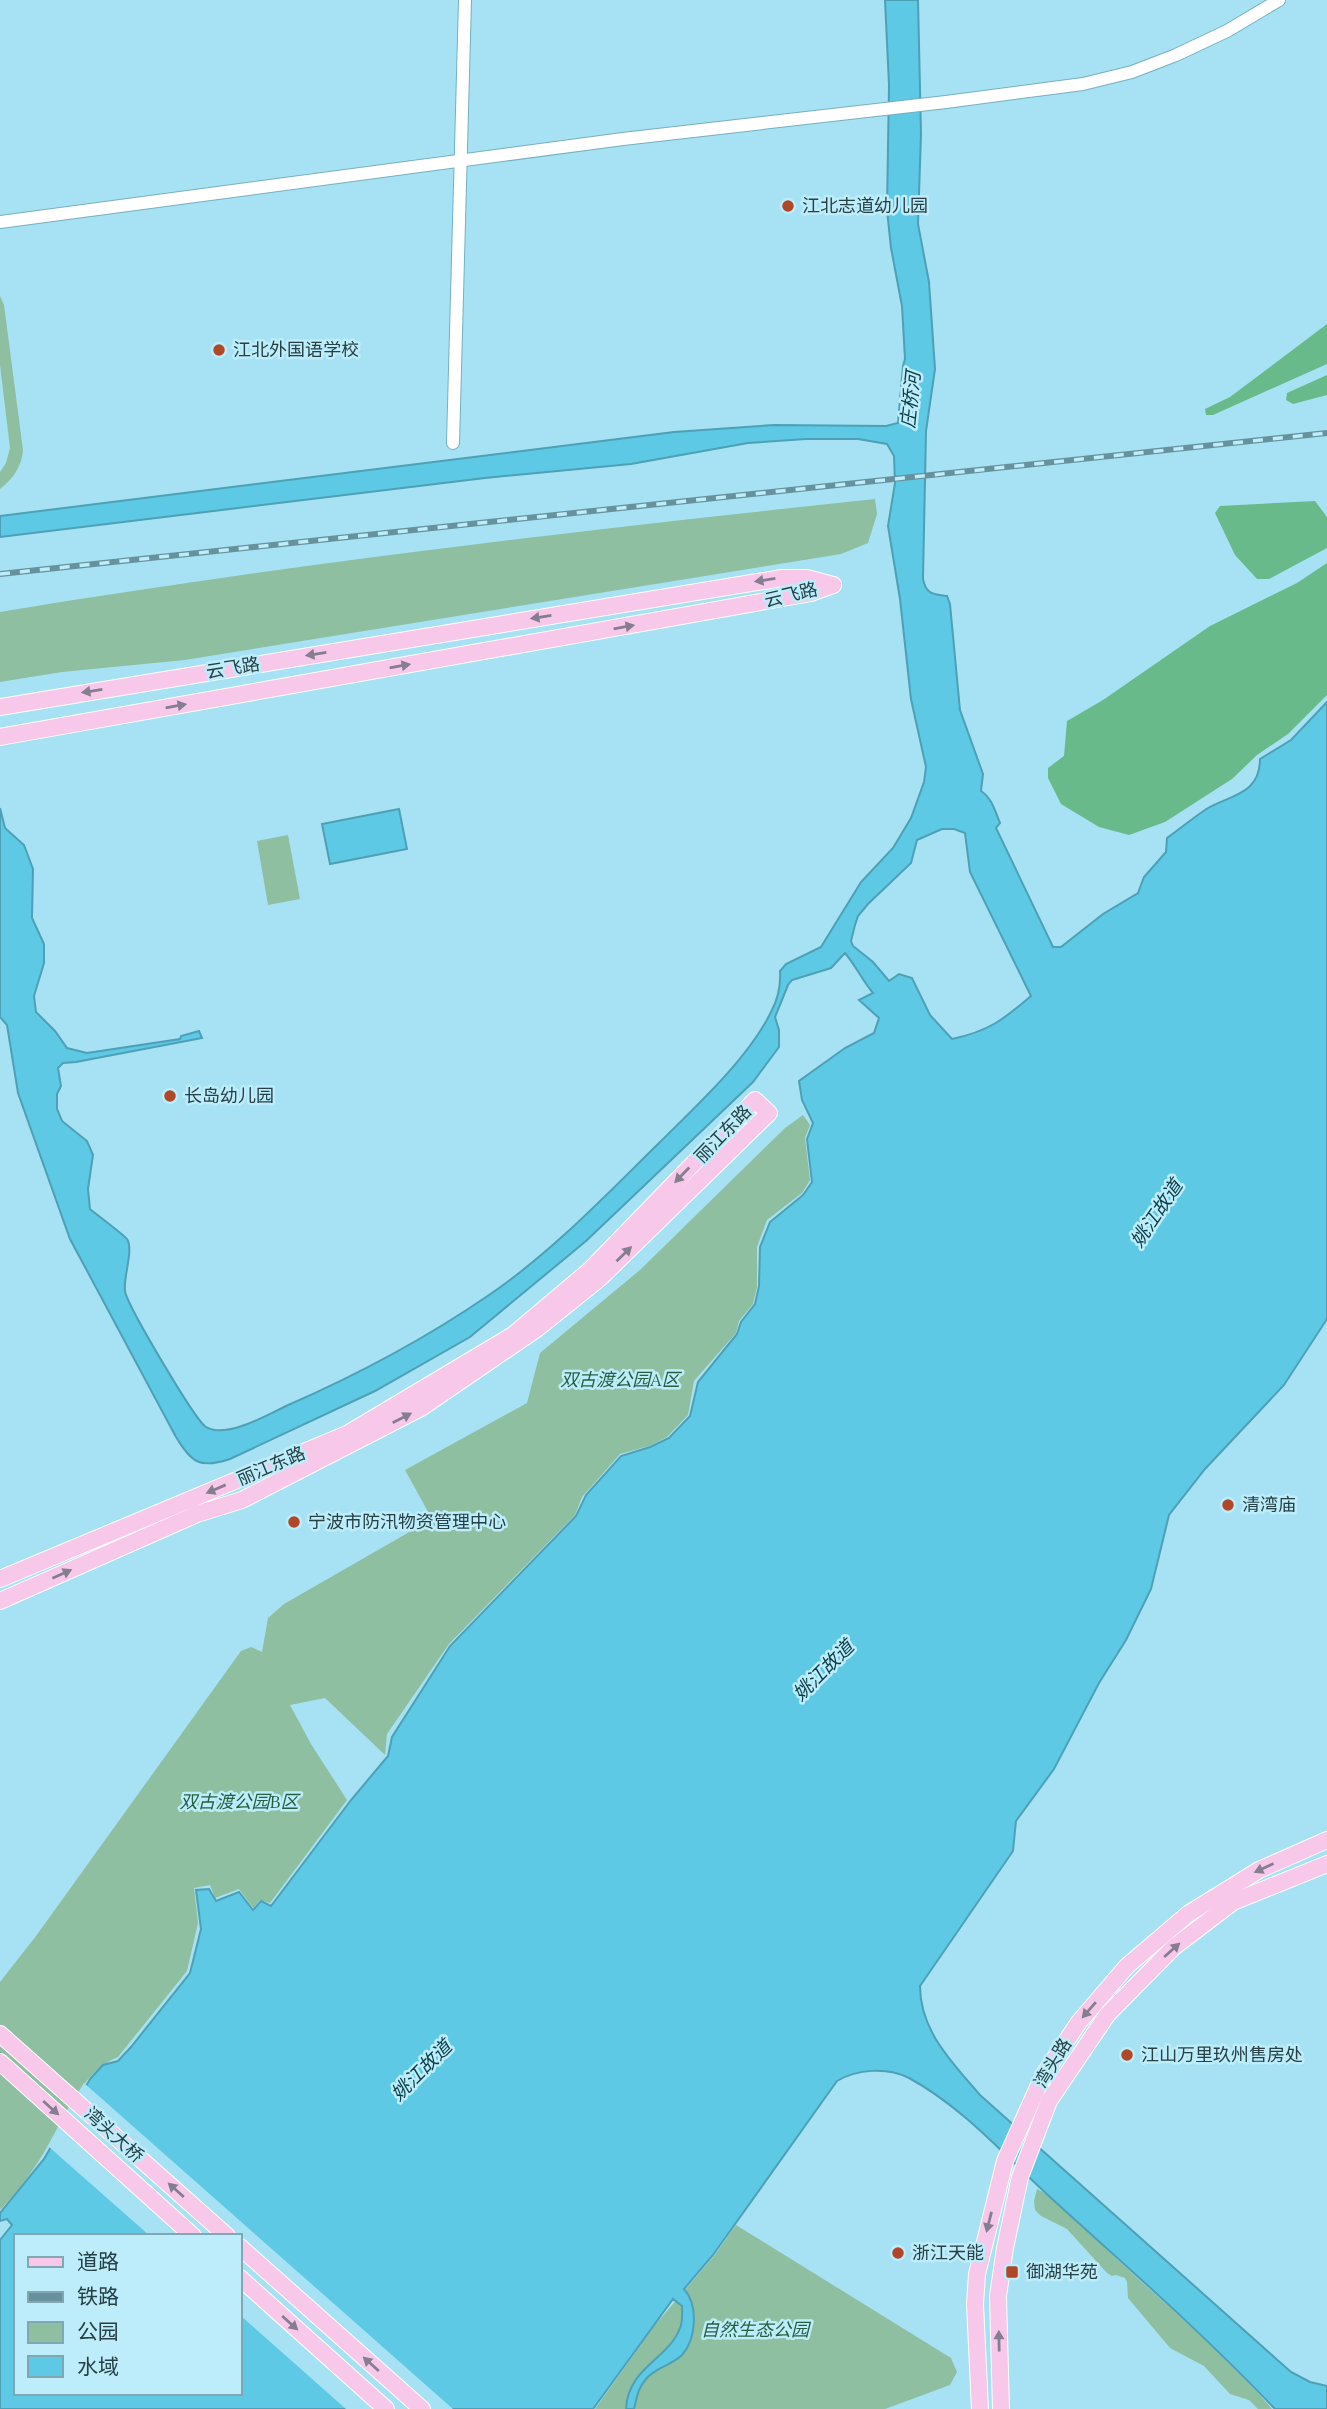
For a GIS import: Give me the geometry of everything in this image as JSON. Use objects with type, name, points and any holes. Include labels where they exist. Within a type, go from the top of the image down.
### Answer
[{"type":"main road","name":"云飞路","points":[[0,707],[782,578],[807,578],[833,585],[798,596],[6,736]]},
{"type":"main road","name":"丽江东路","points":[[0,1579],[347,1434],[513,1335],[590,1270],[755,1100],[769,1113],[599,1279],[538,1328],[421,1408],[242,1500],[197,1514],[0,1601]]},
{"type":"main road","name":"湾头路","points":[[992,2408],[975,2304],[977,2274],[1007,2156],[1043,2076],[1079,2022],[1127,1966],[1188,1914],[1259,1870],[1327,1840]]},
{"type":"main road","name":"湾头路","points":[[992,2408],[998,2296],[1005,2248],[1024,2165],[1049,2101],[1107,2015],[1174,1947],[1233,1902],[1327,1864]]},
{"type":"main road","name":"湾头大桥","points":[[0,2034],[225,2234]]},
{"type":"main road","name":"湾头大桥","points":[[0,2062],[191,2234]]},
{"type":"main road","points":[[242,2249],[422,2409]]},
{"type":"main road","points":[[242,2280],[386,2409]]},
{"type":"street","points":[[453,443],[465,0]]},
{"type":"street","points":[[0,222],[1083,83],[1132,72],[1176,55],[1227,31],[1279,0]]},
{"type":"green space","points":[[0,296],[4,305],[23,450],[16,472],[0,489],[0,472],[10,448],[0,365]]},
{"type":"green space","points":[[1327,324],[1327,364],[1213,415],[1206,415],[1205,409],[1230,397]]},
{"type":"green space","points":[[1327,375],[1327,395],[1293,404],[1286,400],[1287,393]]},
{"type":"green space","points":[[875,499],[877,514],[868,543],[841,554],[185,660],[62,672],[0,682],[0,612],[218,578],[436,549]]},
{"type":"green space","points":[[1315,501],[1327,517],[1327,548],[1269,579],[1257,579],[1235,555],[1215,513],[1220,506]]},
{"type":"green space","points":[[1327,563],[1327,695],[1288,734],[1257,755],[1232,779],[1165,822],[1129,835],[1099,827],[1061,804],[1048,778],[1048,768],[1064,756],[1067,721],[1103,700],[1210,626],[1297,583]]},
{"type":"green space","points":[[288,835],[300,899],[268,905],[257,841]]},
{"type":"green space","points":[[803,1115],[810,1125],[805,1138],[810,1180],[802,1193],[767,1220],[757,1247],[757,1287],[753,1304],[739,1321],[736,1333],[694,1381],[688,1415],[667,1437],[649,1446],[620,1454],[582,1497],[575,1515],[449,1644],[387,1734],[385,1755],[325,1698],[290,1705],[347,1800],[270,1903],[260,1900],[253,1908],[239,1889],[215,1898],[210,1885],[194,1888],[198,1923],[187,1971],[118,2057],[104,2064],[83,2086],[38,2161],[0,2210],[0,1982],[241,1651],[251,1647],[262,1652],[268,1618],[284,1604],[432,1519],[405,1470],[527,1403],[540,1353],[640,1270],[785,1128]]},
{"type":"green space","points":[[1037,2189],[1069,2212],[1237,2370],[1272,2409],[1258,2409],[1249,2400],[1230,2394],[1204,2366],[1170,2348],[1128,2298],[1125,2278],[1107,2273],[1067,2229],[1035,2210]]},
{"type":"green space","name":"自然生态公园","points":[[736,2225],[951,2358],[957,2372],[950,2385],[885,2409],[595,2409],[655,2325],[714,2256]]},
{"type":"water","points":[[885,0],[918,0],[921,134],[918,224],[929,282],[935,369],[926,431],[923,579],[928,590],[947,596],[950,604],[960,710],[983,774],[981,791],[993,805],[1000,823],[996,828],[1053,947],[1061,947],[1103,914],[1138,893],[1144,877],[1166,852],[1167,838],[1208,808],[1243,792],[1255,780],[1260,759],[1291,740],[1327,702],[1327,1319],[1284,1385],[1205,1469],[1169,1515],[1151,1589],[1126,1640],[1099,1683],[1054,1769],[1016,1821],[1013,1851],[920,1986],[921,2002],[932,2032],[980,2095],[1291,2372],[1310,2382],[1327,2386],[1327,2409],[1275,2409],[1193,2327],[966,2118],[909,2078],[891,2072],[872,2071],[837,2081],[713,2255],[684,2289],[692,2303],[694,2321],[691,2340],[682,2355],[646,2379],[639,2389],[634,2409],[626,2409],[628,2395],[634,2383],[667,2348],[681,2326],[682,2306],[673,2299],[593,2409],[0,2409],[0,2240],[12,2225],[7,2219],[0,2221],[0,2213],[44,2159],[90,2079],[103,2065],[118,2061],[190,1973],[201,1929],[196,1890],[209,1889],[216,1901],[239,1892],[253,1910],[261,1901],[271,1906],[351,1800],[388,1756],[392,1737],[450,1646],[576,1516],[586,1495],[621,1456],[669,1438],[690,1416],[698,1382],[737,1334],[741,1322],[755,1304],[759,1286],[760,1247],[770,1222],[803,1195],[812,1182],[807,1139],[813,1123],[802,1100],[799,1081],[845,1048],[874,1033],[879,1018],[859,1000],[873,993],[845,953],[831,968],[792,980],[775,1017],[779,1030],[779,1047],[753,1082],[586,1241],[470,1337],[375,1391],[230,1459],[211,1463],[198,1462],[187,1453],[176,1437],[70,1239],[18,1093],[7,1025],[0,1017],[0,808],[5,828],[24,845],[33,869],[32,918],[44,944],[44,963],[34,996],[36,1012],[67,1048],[87,1053],[180,1039],[181,1036],[199,1031],[202,1038],[63,1063],[58,1068],[61,1086],[57,1094],[57,1109],[62,1121],[87,1141],[93,1155],[88,1189],[90,1209],[125,1237],[129,1244],[125,1291],[137,1317],[199,1420],[206,1427],[224,1430],[258,1420],[339,1382],[415,1341],[512,1278],[577,1223],[704,1098],[749,1047],[776,1002],[780,971],[786,964],[821,947],[861,882],[893,848],[911,818],[924,782],[926,767],[911,699],[900,599],[888,526],[895,483],[894,456],[887,444],[858,439],[748,443],[631,464],[485,478],[0,537],[0,516],[674,432],[774,425],[886,426],[898,423],[905,359],[902,306],[887,210],[889,85]],"holes":[[[942,829],[965,833],[970,872],[1031,996],[995,1023],[952,1039],[930,1015],[912,978],[899,974],[889,981],[851,941],[858,916],[911,863],[917,840]]]},
{"type":"water","points":[[399,809],[407,849],[330,864],[322,824]]},
{"type":"pier","points":[[84,2083],[453,2409],[346,2409],[242,2317],[242,2234],[148,2234],[48,2146]]},
{"type":"railway","points":[[0,574],[1327,433]]},
{"type":"place","name":"江北志道幼儿园","points":[[788,206]]},
{"type":"place","name":"江北外国语学校","points":[[219,350]]},
{"type":"place","name":"长岛幼儿园","points":[[170,1096]]},
{"type":"place","name":"清湾庙","points":[[1228,1505]]},
{"type":"place","name":"宁波市防汛物资管理中心","points":[[294,1522]]},
{"type":"place","name":"江山万里玖州售房处","points":[[1127,2055]]},
{"type":"place","name":"浙江天能","points":[[898,2253]]},
{"type":"place","name":"御湖华苑","points":[[1012,2272]]},
{"type":"water label","name":"庄桥河","points":[[910,400]]},
{"type":"water label","name":"姚江故道","points":[[1156,1213]]},
{"type":"water label","name":"姚江故道","points":[[823,1670]]},
{"type":"water label","name":"姚江故道","points":[[421,2070]]},
{"type":"park label","name":"双古渡公园A区","points":[[620,1380]]},
{"type":"park label","name":"双古渡公园B区","points":[[239,1802]]}]
